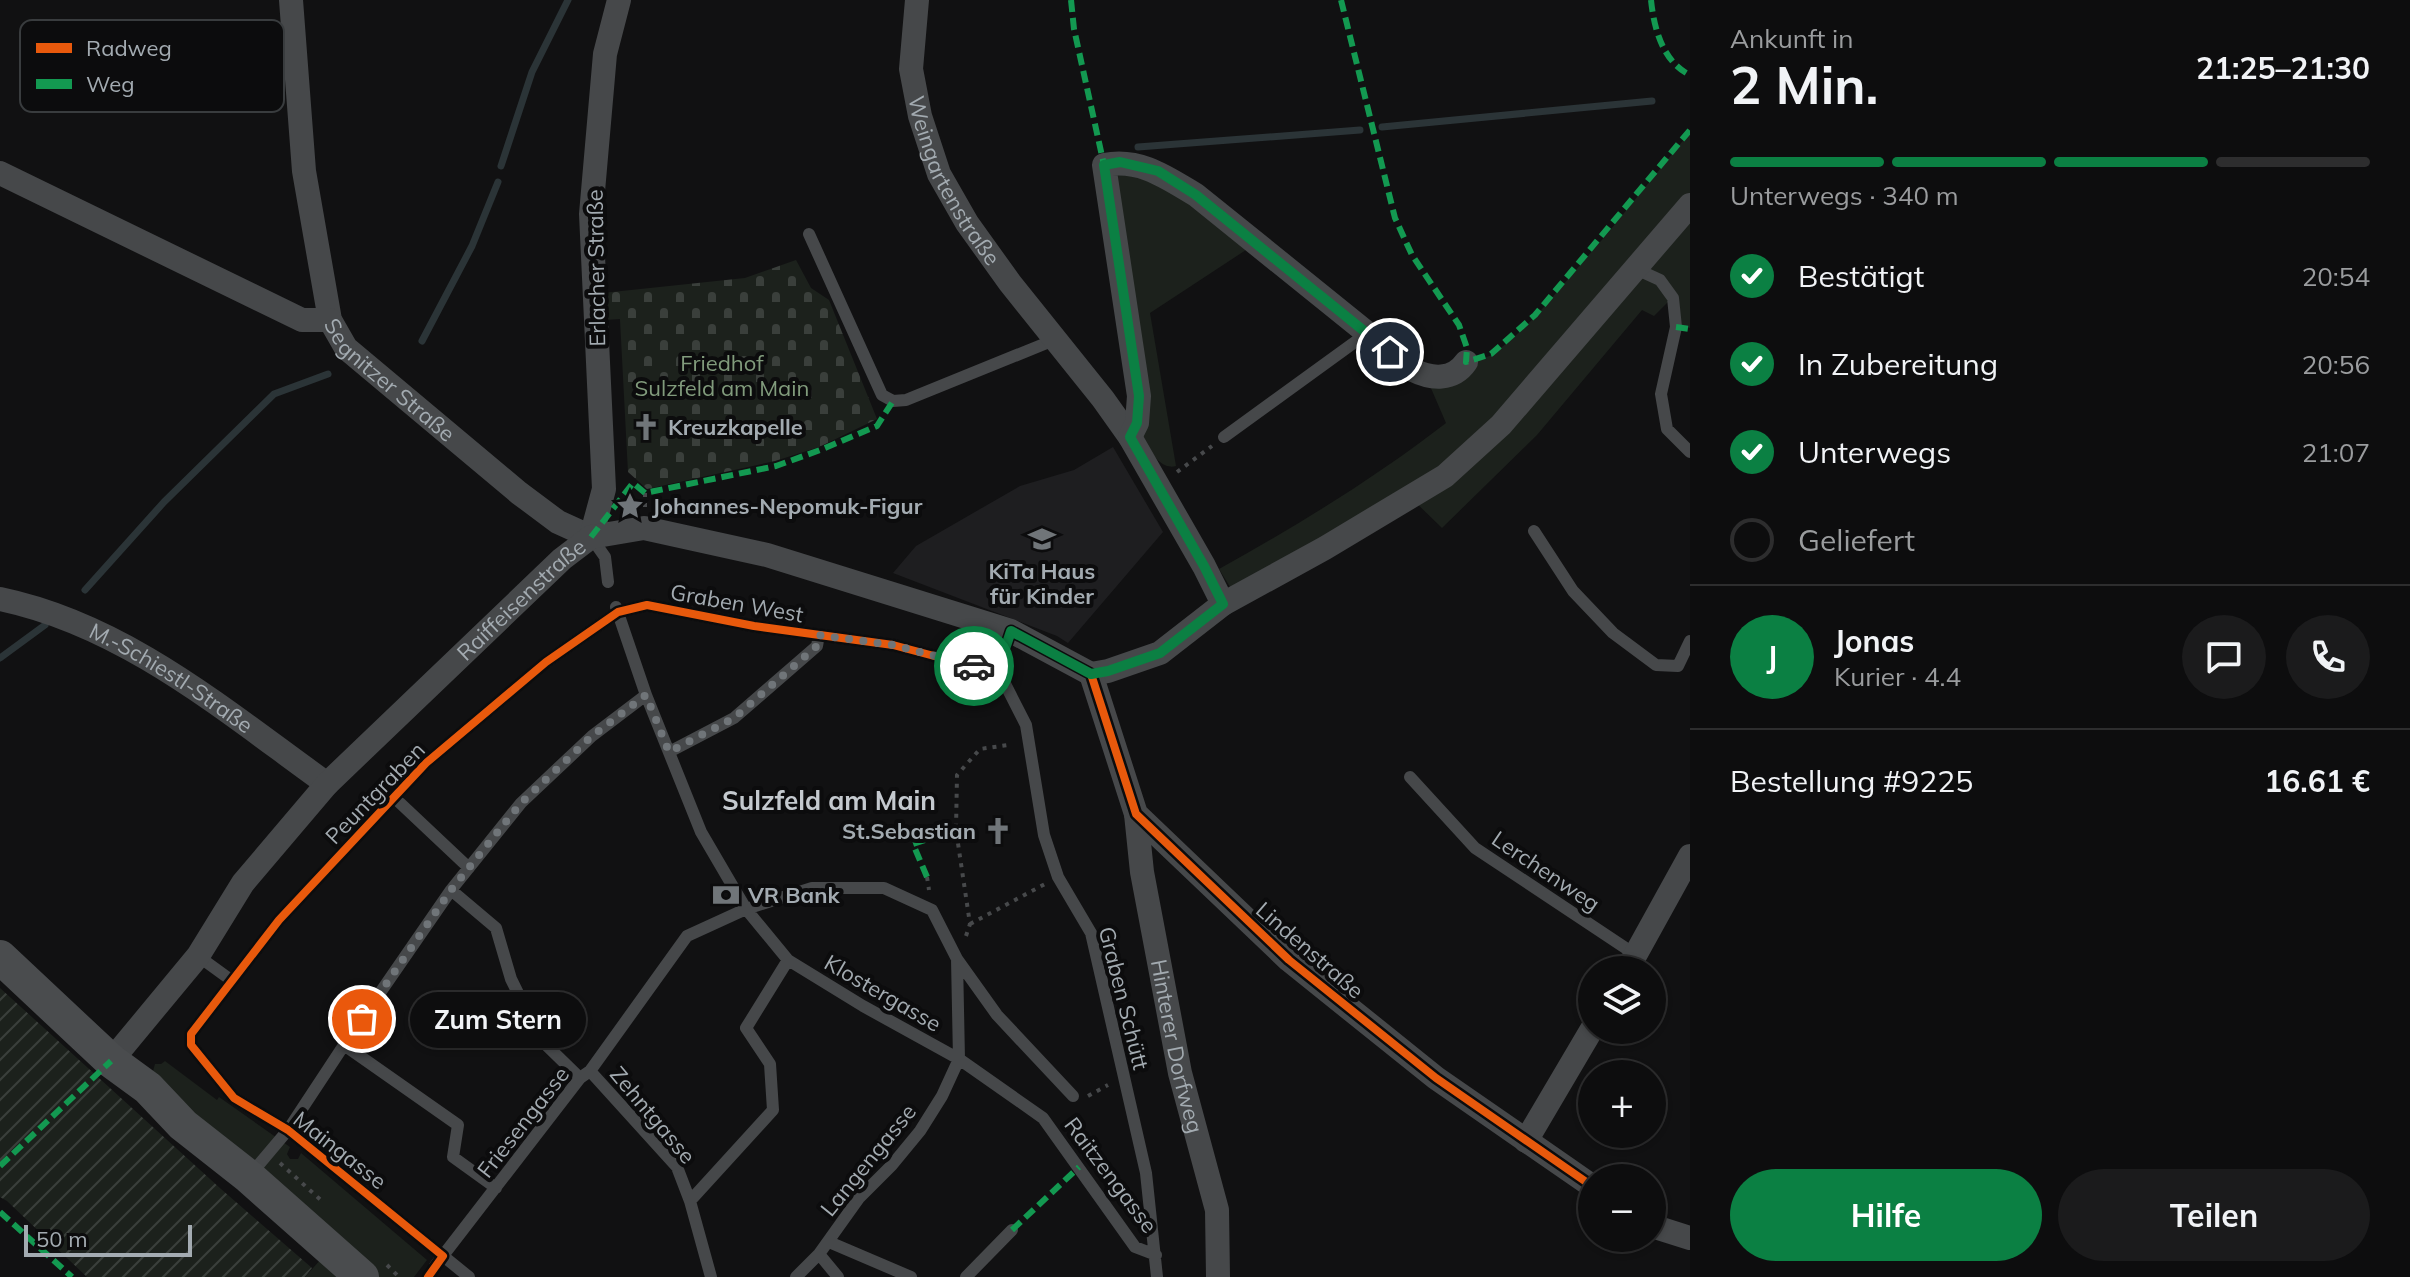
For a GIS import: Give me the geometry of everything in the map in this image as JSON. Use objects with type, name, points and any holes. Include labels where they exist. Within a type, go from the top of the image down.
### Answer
[{"type":"main road","points":[[0,957],[111,1061],[148,1088],[183,1125],[249,1177],[362,1277]]},
{"type":"street","points":[[291,0],[304,171],[330,320]]},
{"type":"street","name":"Erlacher Straße","points":[[591,537],[604,489],[591,214],[605,54],[619,0]]},
{"type":"street","name":"Weingartenstraße","points":[[917,0],[911,69],[920,116],[939,174],[967,223],[1130,437],[1223,604]]},
{"type":"street","points":[[1130,437],[1137,423],[1139,396],[1104,165],[1120,162],[1158,171],[1196,195],[1413,370],[1438,378],[1453,373],[1466,362]]},
{"type":"street","name":"Segnitzer Straße","points":[[0,173],[302,320],[330,320],[346,348],[519,493],[558,522],[591,537]]},
{"type":"street","points":[[1091,674],[1160,653],[1223,604],[1325,548],[1445,476],[1501,425],[1690,205]]},
{"type":"street","name":"Raiffeisenstraße","points":[[111,1061],[198,956],[243,883],[327,784],[562,559],[591,537],[644,528],[767,555],[1011,631],[1091,674]]},
{"type":"street","name":"M.-Schiestl-Straße","points":[[0,599],[34,606],[100,631],[183,680],[327,784]]},
{"type":"street","name":"Lindenstraße","points":[[1091,674],[1136,814],[1289,960],[1436,1078],[1578,1176]]},
{"type":"street","name":"Hinterer Dorfweg","points":[[1136,814],[1142,872],[1180,1073],[1217,1210],[1218,1277]]},
{"type":"street","points":[[1634,956],[1690,856]]},
{"type":"street","points":[[1526,1141],[1583,1044]]},
{"type":"street","points":[[1666,1230],[1690,1238]]},
{"type":"lane","points":[[809,234],[882,395],[893,401],[906,400],[1054,340]]},
{"type":"lane","points":[[1636,269],[1660,280],[1673,298],[1676,327],[1661,394],[1667,429],[1690,452]]},
{"type":"lane","points":[[1224,437],[1366,334]]},
{"type":"lane","points":[[1534,531],[1573,591],[1613,633],[1656,665],[1678,666],[1690,641]]},
{"type":"lane","points":[[591,537],[605,557],[608,582]]},
{"type":"lane","name":"Graben West","points":[[617,609],[647,605],[754,626],[893,645],[979,668],[998,670]]},
{"type":"lane","name":"Klostergasse","points":[[617,609],[646,695],[701,832],[746,909],[788,960],[959,1059]]},
{"type":"lane","name":"Peuntgraben","points":[[191,1034],[279,920],[426,763],[546,662],[617,609]]},
{"type":"lane","points":[[998,670],[1011,631]]},
{"type":"lane","points":[[669,752],[734,718],[817,646],[819,635]]},
{"type":"lane","name":"Graben Schütt","points":[[998,670],[1026,725],[1044,835],[1058,877],[1091,933],[1146,1173],[1157,1277]]},
{"type":"lane","points":[[249,1177],[288,1130],[451,890],[521,803],[592,736],[646,695]]},
{"type":"lane","name":"Lerchenweg","points":[[1410,777],[1475,848],[1623,956]]},
{"type":"lane","points":[[400,803],[469,868]]},
{"type":"lane","name":"Friesengasse","points":[[439,1261],[585,1075],[687,936],[746,909],[812,888],[884,888],[932,910],[957,959],[997,1015],[1073,1096]]},
{"type":"lane","name":"Zehntgasse","points":[[451,890],[496,928],[511,979],[541,1040],[585,1075],[677,1167],[711,1277]]},
{"type":"lane","points":[[198,956],[231,980]]},
{"type":"lane","points":[[957,959],[959,1059]]},
{"type":"lane","points":[[690,1201],[773,1110],[770,1064],[746,1028],[788,960]]},
{"type":"lane","name":"Maingasse","points":[[191,1034],[191,1045],[234,1098],[288,1130],[439,1261],[469,1277]]},
{"type":"lane","points":[[344,1045],[458,1125],[453,1157],[496,1188]]},
{"type":"lane","name":"Langengasse","points":[[796,1277],[829,1242],[859,1198],[920,1131],[942,1096],[959,1059]]},
{"type":"lane","name":"Raitzengasse","points":[[959,1059],[1043,1118],[1135,1247],[1156,1255]]},
{"type":"lane","points":[[966,1277],[1012,1230]]},
{"type":"lane","points":[[829,1242],[911,1277]]},
{"type":"lane","points":[[819,1254],[838,1277]]},
{"type":"path","points":[[1159,485],[1224,437]]},
{"type":"path","points":[[1008,745],[980,749],[957,775],[956,830],[970,924],[1058,877]]},
{"type":"path","points":[[1073,1096],[1082,1100],[1124,1077]]},
{"type":"shaded area","name":"KiTa Haus für Kinder","points":[[1113,447],[1163,532],[1068,643],[1057,636],[893,573],[916,546],[1020,486],[1074,470]]},
{"type":"green space","points":[[1690,132],[1690,328],[1678,326],[1671,299],[1654,316],[1642,310],[1537,435],[1442,528],[1408,495],[1235,595],[1219,569],[1336,500],[1446,423],[1427,379],[1492,355],[1513,338],[1607,234]]},
{"type":"green space","points":[[1107,168],[1136,168],[1252,246],[1150,313],[1176,466],[1170,467],[1159,461],[1137,433]]},
{"type":"green space","name":"Friedhof Sulzfeld am Main","points":[[796,260],[811,288],[829,300],[877,419],[819,447],[775,461],[647,489],[628,472],[620,319],[604,320],[603,293],[745,278]]},
{"type":"green space","points":[[0,988],[312,1268],[305,1277],[87,1277],[0,1197]]},
{"type":"green space","points":[[165,1061],[217,1100],[219,1097],[290,1147],[287,1154],[290,1159],[298,1159],[301,1153],[427,1260],[414,1277],[305,1277],[330,1249],[148,1088],[155,1064]]},
{"type":"waterway","points":[[501,166],[532,72],[568,0]]},
{"type":"waterway","points":[[1382,127],[1652,101]]},
{"type":"waterway","points":[[1138,147],[1360,130]]},
{"type":"waterway","points":[[422,341],[472,246],[498,182]]},
{"type":"waterway","points":[[85,590],[164,502],[274,394],[328,374]]},
{"type":"waterway","points":[[0,658],[45,625]]},
{"type":"marked path","points":[[1071,0],[1074,29],[1104,165]]},
{"type":"marked path","points":[[1341,0],[1395,218],[1412,255],[1459,325],[1467,348],[1466,362],[1491,354],[1535,315],[1690,130]]},
{"type":"marked path","points":[[1651,0],[1662,44],[1673,62],[1690,75]]},
{"type":"marked path","points":[[1676,327],[1690,329]]},
{"type":"marked path","points":[[591,537],[633,483],[645,493],[776,466],[877,426],[893,401]]},
{"type":"marked path","points":[[927,877],[913,844],[956,830]]},
{"type":"marked path","points":[[0,1166],[111,1061]]},
{"type":"marked path","points":[[1012,1230],[1079,1167]]},
{"type":"marked path","points":[[0,1212],[72,1277]]},
{"type":"cycle path","points":[[428,1277],[443,1256],[288,1130],[234,1098],[191,1045],[191,1034],[279,920],[426,763],[546,662],[618,612],[647,605],[754,626],[893,645],[979,668],[998,670],[1011,631],[1091,674],[1136,814],[1289,960],[1436,1078],[1578,1176]]},
{"type":"way so far","points":[[362,1019],[451,890],[521,803],[592,736],[646,695],[669,752],[734,718],[817,646],[819,635],[893,645],[974,666]]},
{"type":"place","name":"Kreuzkapelle","points":[[646,427]]},
{"type":"place","name":"Johannes-Nepomuk-Figur","points":[[630,506]]},
{"type":"place","name":"KiTa Haus für Kinder","points":[[1042,539]]},
{"type":"place","name":"St.Sebastian","points":[[998,831]]},
{"type":"place","name":"VR Bank","points":[[726,895]]},
{"type":"place","name":"Zum Stern","points":[[362,1019]]},
{"type":"district","name":"Sulzfeld am Main","points":[[829,800]]},
{"type":"route","points":[[974,666],[998,670],[1011,631],[1091,674],[1108,671],[1160,653],[1223,604],[1130,437],[1137,423],[1139,396],[1104,165],[1120,162],[1158,171],[1196,195],[1390,352]]}]
